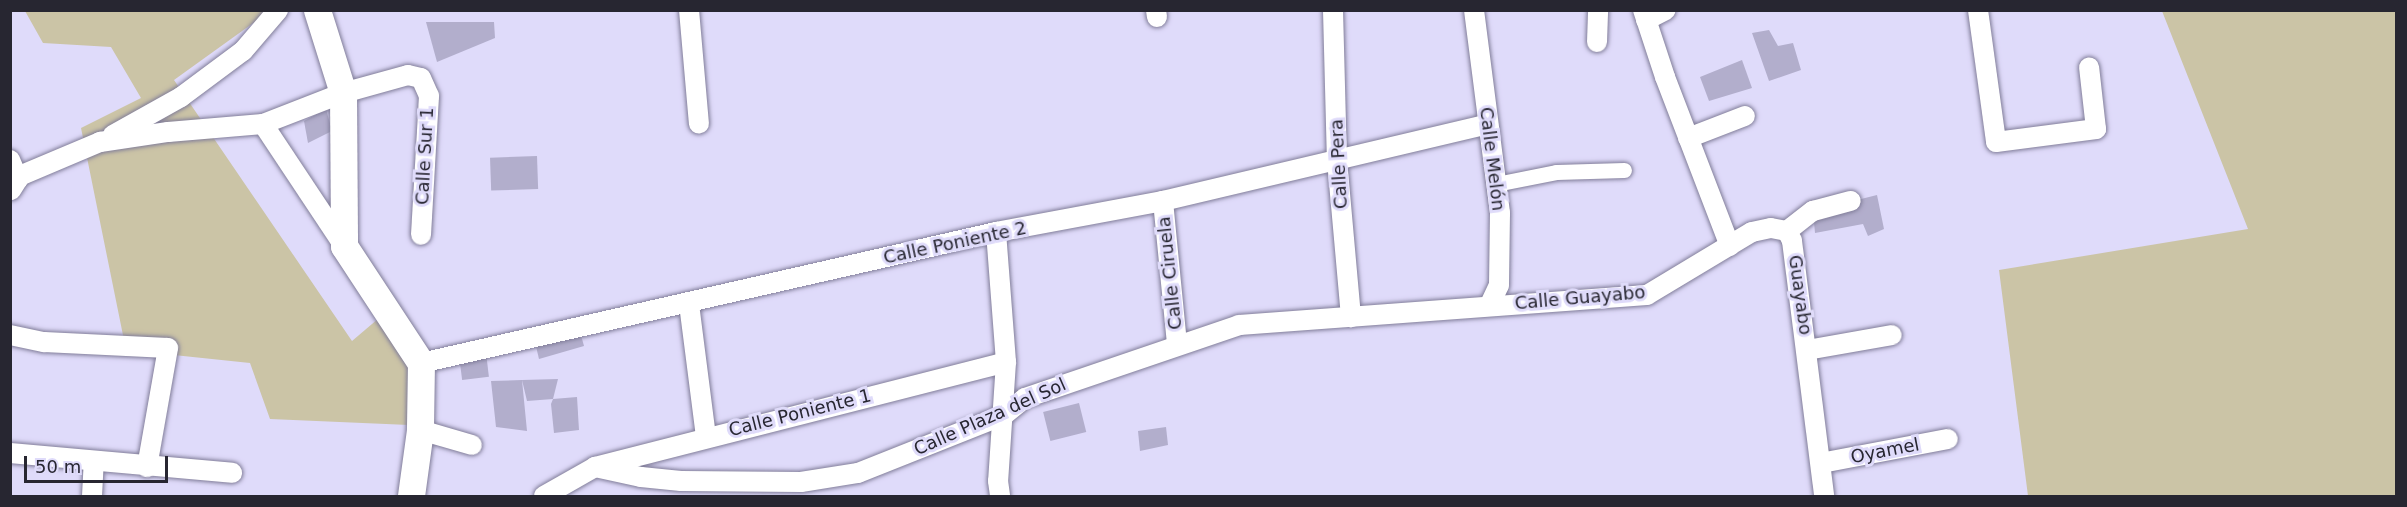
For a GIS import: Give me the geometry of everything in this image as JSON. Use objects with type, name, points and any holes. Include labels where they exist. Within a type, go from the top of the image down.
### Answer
[{"type":"main road","points":[[317,10],[343,93],[344,246],[421,363],[420,430],[411,496]]},
{"type":"street","points":[[10,160],[13,184],[100,142],[181,97],[243,51],[278,10]]},
{"type":"street","points":[[689,10],[699,124]]},
{"type":"street","name":"Calle Pera","points":[[1333,10],[1338,160],[1351,317]]},
{"type":"street","name":"Calle Melón","points":[[1474,10],[1496,184],[1501,262],[1499,285],[1490,306]]},
{"type":"street","points":[[1596,42],[1598,10]]},
{"type":"street","points":[[1666,10],[1645,15],[1665,77],[1730,246]]},
{"type":"street","points":[[1983,11],[1996,142],[2096,129],[2089,67]]},
{"type":"street","name":"Calle Sur 1","points":[[343,93],[408,75],[421,78],[429,96],[421,235]]},
{"type":"street","points":[[100,142],[168,132],[263,124],[343,93]]},
{"type":"street","points":[[1688,138],[1745,116]]},
{"type":"street","points":[[263,124],[344,246]]},
{"type":"street","name":"Calle Poniente 2","points":[[421,363],[689,304],[996,232],[1163,201],[1488,124]]},
{"type":"street","points":[[1496,184],[1556,172],[1624,170]]},
{"type":"street","name":"Calle Ciruela","points":[[1163,201],[1178,345]]},
{"type":"street","points":[[1787,231],[1813,211],[1851,201]]},
{"type":"street","name":"Guayabo","points":[[1730,246],[1752,232],[1771,228],[1787,231],[1792,241],[1824,496]]},
{"type":"street","points":[[996,232],[1006,362],[998,481],[1000,496]]},
{"type":"street","name":"Calle Guayabo","points":[[1490,306],[1647,295],[1730,246]]},
{"type":"street","points":[[689,304],[706,436]]},
{"type":"street","name":"Calle Plaza del Sol","points":[[595,466],[680,489],[801,482],[858,473],[1004,415],[1025,398],[1239,325],[1490,306]]},
{"type":"street","points":[[10,335],[44,342],[168,348],[147,467]]},
{"type":"street","points":[[1807,350],[1892,335]]},
{"type":"street","name":"Calle Poniente 1","points":[[544,496],[595,466],[706,436],[1006,362]]},
{"type":"street","points":[[420,430],[472,445]]},
{"type":"street","name":"Oyamel","points":[[1821,463],[1948,439]]},
{"type":"street","points":[[10,453],[232,473]]},
{"type":"street","points":[[92,496],[94,462]]},
{"type":"shaded area","points":[[25,11],[270,11],[174,80],[352,341],[392,307],[413,339],[409,425],[270,419],[250,363],[126,350],[81,128],[141,98],[111,47],[43,43]]},
{"type":"shaded area","points":[[2162,11],[2396,11],[2396,496],[2028,496],[1999,270],[2248,229]]},
{"type":"building","points":[[426,22],[494,22],[495,38],[437,62]]},
{"type":"building","points":[[1769,30],[1778,46],[1793,43],[1801,70],[1769,81],[1752,33]]},
{"type":"building","points":[[1742,60],[1752,88],[1709,101],[1700,77]]},
{"type":"building","points":[[326,109],[332,131],[308,143],[304,121]]},
{"type":"building","points":[[537,156],[538,189],[491,191],[490,158]]},
{"type":"building","points":[[1877,195],[1884,229],[1868,236],[1863,224],[1815,233],[1813,211]]},
{"type":"building","points":[[579,328],[584,346],[539,359],[534,338]]},
{"type":"building","points":[[486,353],[489,377],[462,380],[459,356]]},
{"type":"building","points":[[558,379],[553,399],[527,401],[522,380]]},
{"type":"building","points":[[522,380],[527,431],[496,427],[491,381]]},
{"type":"building","points":[[577,397],[579,430],[554,433],[551,404],[553,399]]},
{"type":"building","points":[[1079,403],[1086,432],[1050,441],[1043,412]]},
{"type":"building","points":[[1166,427],[1168,445],[1140,451],[1138,431]]}]
